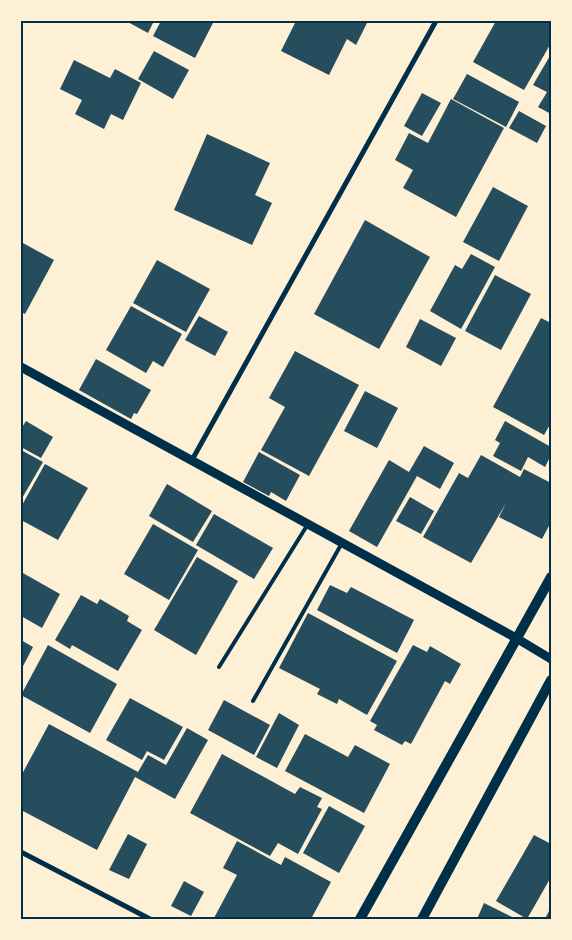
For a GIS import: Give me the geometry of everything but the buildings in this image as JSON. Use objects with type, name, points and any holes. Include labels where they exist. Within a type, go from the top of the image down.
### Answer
[{"type":"main road","points":[[360,919],[551,577]]},
{"type":"main road","points":[[422,919],[551,680]]},
{"type":"street","points":[[192,460],[436,21]]},
{"type":"street","points":[[21,367],[516,638],[551,659]]},
{"type":"street","points":[[21,852],[150,919]]},
{"type":"lane","points":[[219,667],[308,524]]},
{"type":"lane","points":[[253,701],[342,543]]}]
